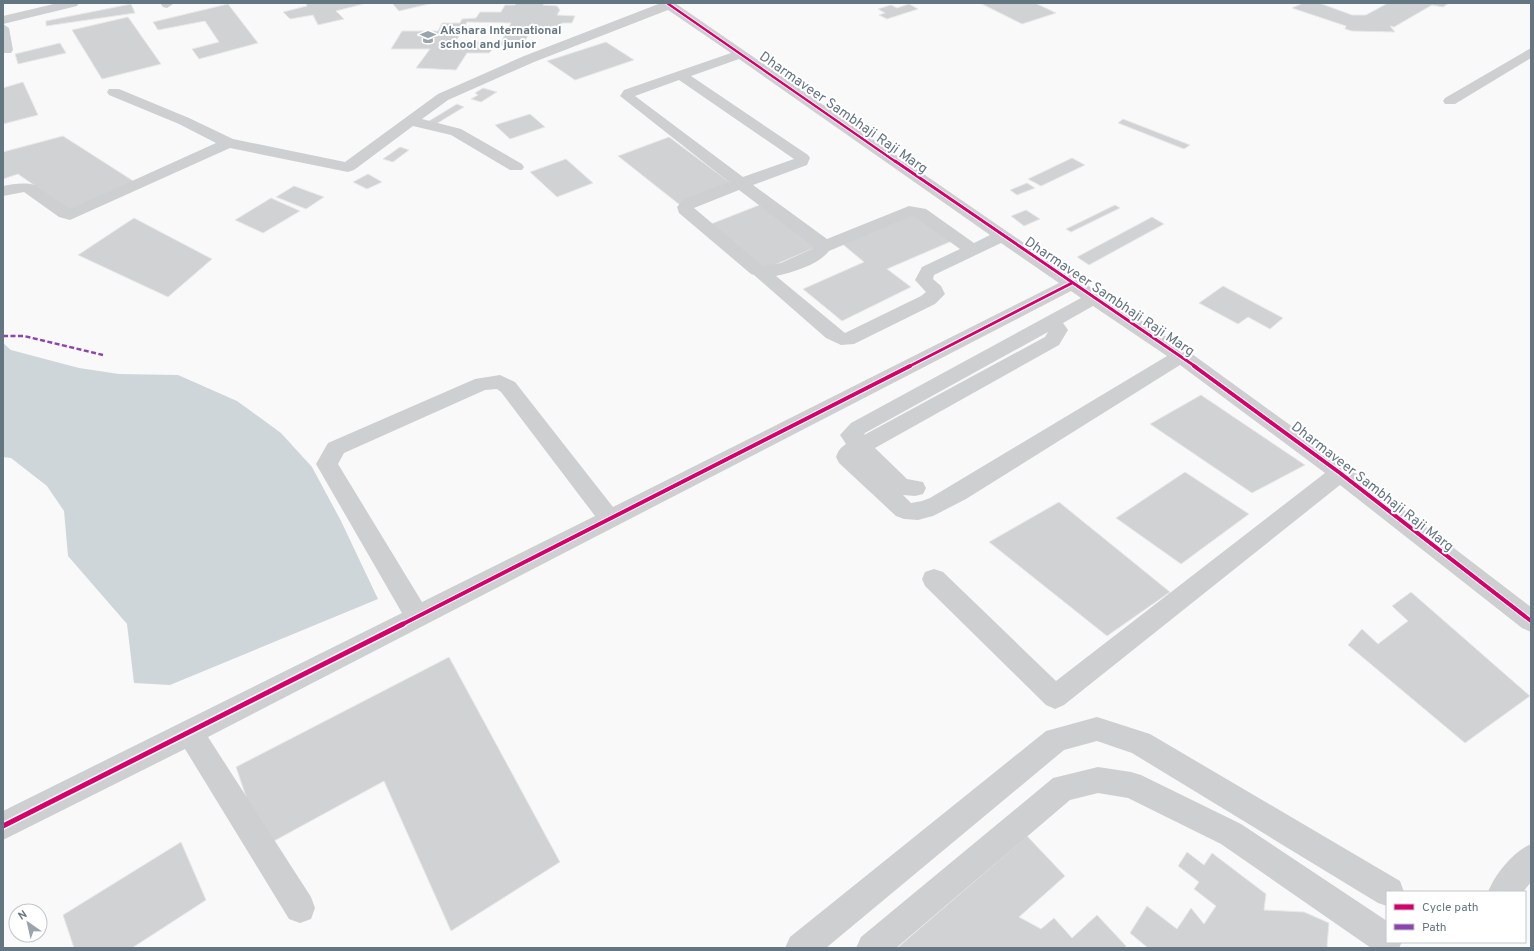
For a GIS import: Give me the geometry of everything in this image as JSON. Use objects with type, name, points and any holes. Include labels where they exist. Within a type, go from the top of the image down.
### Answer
[{"type":"street","points":[[3,20],[73,3]]},
{"type":"street","points":[[114,92],[184,121],[228,143],[348,167],[443,97],[529,59],[668,4]]},
{"type":"street","name":"Dharmaveer Sambhaji Raji Marg","points":[[668,4],[1002,236],[1181,356],[1340,473],[1531,621]]},
{"type":"street","points":[[3,28],[6,50]]},
{"type":"street","points":[[1450,101],[1531,52]]},
{"type":"street","points":[[742,54],[682,76],[629,93],[627,96],[822,244],[823,247]]},
{"type":"street","points":[[682,76],[802,158],[801,162],[690,202],[686,204],[684,209],[841,340],[848,340],[928,300],[936,294],[935,290],[924,280],[928,271],[1002,236]]},
{"type":"street","points":[[410,122],[456,132],[516,167]]},
{"type":"street","points":[[3,191],[22,187],[29,188],[65,213],[70,214],[228,143]]},
{"type":"street","points":[[762,273],[774,272],[818,253],[823,247],[909,211],[920,213],[973,250]]},
{"type":"street","points":[[3,826],[190,733],[1072,283]]},
{"type":"street","points":[[1094,298],[1053,321],[1058,330],[1052,341],[848,453],[847,458],[904,510],[911,513],[921,511],[958,493],[1181,356]]},
{"type":"street","points":[[418,617],[327,464],[330,456],[336,448],[482,384],[500,382],[508,387],[610,519]]},
{"type":"street","points":[[860,447],[902,487],[915,488]]},
{"type":"street","points":[[934,579],[1056,697],[1340,473]]},
{"type":"street","points":[[801,948],[1056,740],[1097,729],[1140,743],[1387,891]]},
{"type":"street","points":[[190,733],[300,908]]},
{"type":"street","points":[[872,948],[1063,788],[1098,780],[1131,785],[1231,834],[1386,939]]},
{"type":"street","points":[[1504,891],[1531,859]]},
{"type":"shaded area","points":[[3,343],[11,350],[79,368],[119,374],[178,375],[237,401],[281,433],[312,467],[341,521],[378,599],[170,685],[134,683],[127,624],[68,556],[64,511],[47,486],[11,458],[3,457]]},
{"type":"building","points":[[306,3],[363,4],[336,11],[344,19],[318,25],[313,15],[290,19],[283,12],[307,6]]},
{"type":"building","points":[[392,3],[433,3],[399,11]]},
{"type":"building","name":"Akshara International school and junior","points":[[516,3],[544,3],[543,5],[557,6],[560,10],[557,15],[575,16],[572,23],[562,23],[560,26],[552,26],[548,33],[530,32],[525,41],[511,41],[509,44],[495,47],[489,53],[467,53],[456,70],[416,68],[430,49],[391,49],[402,31],[438,31],[442,23],[460,23],[462,19],[476,18],[480,12],[501,12],[505,5],[515,5]],"holes":[[[467,22],[511,23],[501,42],[456,41]]]},
{"type":"building","points":[[980,3],[1035,3],[1056,13],[1022,24]]},
{"type":"building","points":[[1299,3],[1319,3],[1352,15],[1366,15],[1388,3],[1449,3],[1443,7],[1432,5],[1394,27],[1390,26],[1395,32],[1352,31],[1345,29],[1346,26],[1292,8],[1301,4]]},
{"type":"building","points":[[131,4],[135,13],[46,26],[46,21]]},
{"type":"building","points":[[228,4],[258,43],[199,59],[192,49],[219,42],[205,21],[158,30],[153,22]]},
{"type":"building","points":[[909,4],[918,9],[887,19],[879,15],[885,13],[878,9],[891,5],[897,8]]},
{"type":"building","points":[[128,17],[161,64],[102,79],[72,30]]},
{"type":"building","points":[[606,42],[634,60],[575,80],[547,61]]},
{"type":"building","points":[[60,43],[66,53],[18,64],[15,54]]},
{"type":"building","points":[[23,82],[38,115],[3,124],[3,88]]},
{"type":"building","points":[[483,88],[497,92],[481,102],[471,99],[478,95],[475,93]]},
{"type":"building","points":[[457,104],[464,107],[436,124],[429,121]]},
{"type":"building","points":[[530,114],[545,127],[510,139],[495,125]]},
{"type":"building","points":[[1123,119],[1190,145],[1184,149],[1118,123]]},
{"type":"building","points":[[63,136],[138,184],[74,213],[18,174],[3,179],[3,152]]},
{"type":"building","points":[[669,137],[732,184],[680,205],[618,156]]},
{"type":"building","points":[[400,147],[409,150],[393,162],[383,159]]},
{"type":"building","points":[[1072,158],[1085,165],[1041,186],[1028,179]]},
{"type":"building","points":[[566,159],[593,183],[557,197],[530,172]]},
{"type":"building","points":[[368,174],[382,182],[367,189],[353,182]]},
{"type":"building","points":[[1027,183],[1035,188],[1017,195],[1010,190]]},
{"type":"building","points":[[294,186],[324,197],[306,209],[276,197]]},
{"type":"building","points":[[271,198],[300,211],[263,233],[235,220]]},
{"type":"building","points":[[762,204],[817,247],[765,269],[711,224]]},
{"type":"building","points":[[1115,205],[1120,208],[1071,232],[1066,229]]},
{"type":"building","points":[[1026,210],[1040,219],[1024,226],[1011,216]]},
{"type":"building","points":[[913,212],[952,241],[887,269],[911,287],[842,321],[803,289],[864,262],[840,242]]},
{"type":"building","points":[[1152,217],[1164,224],[1089,265],[1077,257]]},
{"type":"building","points":[[134,218],[212,259],[168,297],[78,255]]},
{"type":"building","points":[[1223,286],[1283,318],[1270,329],[1248,317],[1238,324],[1199,303]]},
{"type":"building","points":[[1201,395],[1305,465],[1252,493],[1150,424]]},
{"type":"building","points":[[1185,472],[1249,514],[1181,564],[1116,518]]},
{"type":"building","points":[[1059,502],[1170,592],[1107,636],[989,542]]},
{"type":"building","points":[[1411,592],[1530,696],[1465,743],[1348,645],[1362,629],[1378,644],[1408,621],[1392,606]]},
{"type":"building","points":[[449,657],[560,862],[451,931],[384,781],[263,847],[236,767]]},
{"type":"building","points":[[1027,836],[1065,876],[1019,917],[1041,929],[1054,918],[1072,938],[1097,915],[1126,946],[1125,948],[897,948]]},
{"type":"building","points":[[181,842],[206,900],[132,948],[74,948],[63,915]]},
{"type":"building","points":[[1187,852],[1204,865],[1212,853],[1266,894],[1264,910],[1304,912],[1329,923],[1327,946],[1329,948],[1148,948],[1130,933],[1147,906],[1177,929],[1191,908],[1204,924],[1216,906],[1194,889],[1199,882],[1178,866]]},
{"type":"marked path","points":[[3,336],[24,336],[103,355]]},
{"type":"cycle path","points":[[667,3],[1031,256],[1181,356],[1340,473],[1531,621]]},
{"type":"cycle path","points":[[3,826],[190,733],[1072,283]]},
{"type":"place","name":"Akshara International school and junior","points":[[428,37]]}]
